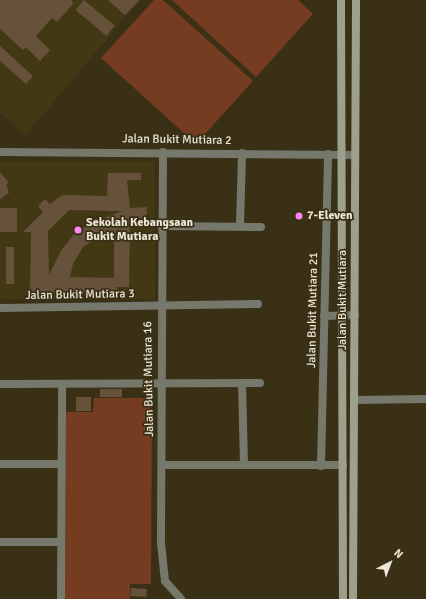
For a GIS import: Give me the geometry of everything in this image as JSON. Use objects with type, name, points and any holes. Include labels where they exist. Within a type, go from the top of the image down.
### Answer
[{"type":"street","name":"Jalan Bukit Mutiara","points":[[341,0],[343,599]]},
{"type":"street","name":"Jalan Bukit Mutiara","points":[[353,599],[356,400],[354,155],[356,0]]},
{"type":"street","name":"Jalan Bukit Mutiara 2","points":[[0,152],[162,152],[354,155]]},
{"type":"street","name":"Jalan Bukit Mutiara 16","points":[[162,152],[160,306],[163,465],[161,543],[165,581],[181,599]]},
{"type":"street","points":[[240,226],[242,153]]},
{"type":"street","name":"Jalan Bukit Mutiara 21","points":[[321,466],[328,154]]},
{"type":"street","points":[[161,226],[261,227]]},
{"type":"street","name":"Jalan Bukit Mutiara 3","points":[[0,308],[258,304]]},
{"type":"street","points":[[324,316],[355,315]]},
{"type":"street","points":[[242,383],[244,465]]},
{"type":"street","points":[[0,384],[260,383]]},
{"type":"street","points":[[61,599],[62,384]]},
{"type":"street","points":[[342,389],[350,398],[356,400],[426,399]]},
{"type":"street","points":[[342,416],[350,404],[356,400]]},
{"type":"street","points":[[0,464],[61,464]]},
{"type":"street","points":[[163,465],[343,465]]},
{"type":"street","points":[[0,542],[61,542]]},
{"type":"shaded area","points":[[0,0],[140,0],[25,136],[0,112]]},
{"type":"shaded area","points":[[154,0],[163,0],[253,81],[196,144],[101,58]]},
{"type":"shaded area","points":[[172,0],[298,0],[313,14],[256,77]]},
{"type":"shaded area","name":"Sekolah Kebangsaan Bukit Mutiara","points":[[0,161],[155,161],[155,299],[0,299]]},
{"type":"shaded area","points":[[94,398],[152,398],[151,584],[130,584],[130,599],[65,599],[66,412],[93,412]]},
{"type":"building","points":[[0,0],[72,0],[73,4],[57,22],[52,18],[36,36],[50,50],[40,61],[26,47],[23,50],[0,29]]},
{"type":"building","points":[[84,0],[115,26],[106,36],[76,10]]},
{"type":"building","points":[[108,0],[140,0],[125,15]]},
{"type":"building","points":[[0,46],[33,76],[26,84],[0,61]]},
{"type":"building","points":[[0,172],[9,183],[6,184],[9,193],[0,199]]},
{"type":"building","points":[[108,173],[141,173],[141,180],[127,180],[130,208],[147,207],[146,219],[130,219],[129,287],[117,287],[117,293],[30,292],[31,232],[23,232],[43,212],[38,206],[45,199],[50,204],[62,195],[107,196]],"holes":[[[69,210],[122,211],[93,222],[75,233],[62,249],[49,275],[48,231]],[[114,234],[114,278],[70,277],[73,264],[83,247],[102,235]]]},
{"type":"building","points":[[0,208],[17,208],[17,232],[0,232]]},
{"type":"building","points":[[6,247],[14,247],[14,284],[6,284]]},
{"type":"building","points":[[100,389],[122,389],[122,397],[100,397]]},
{"type":"building","points":[[76,397],[91,397],[91,411],[76,411]]},
{"type":"building","points":[[131,588],[147,589],[146,597],[130,596]]},
{"type":"place","name":"7-Eleven","points":[[299,216]]},
{"type":"place","name":"Sekolah Kebangsaan Bukit Mutiara","points":[[78,230]]}]
